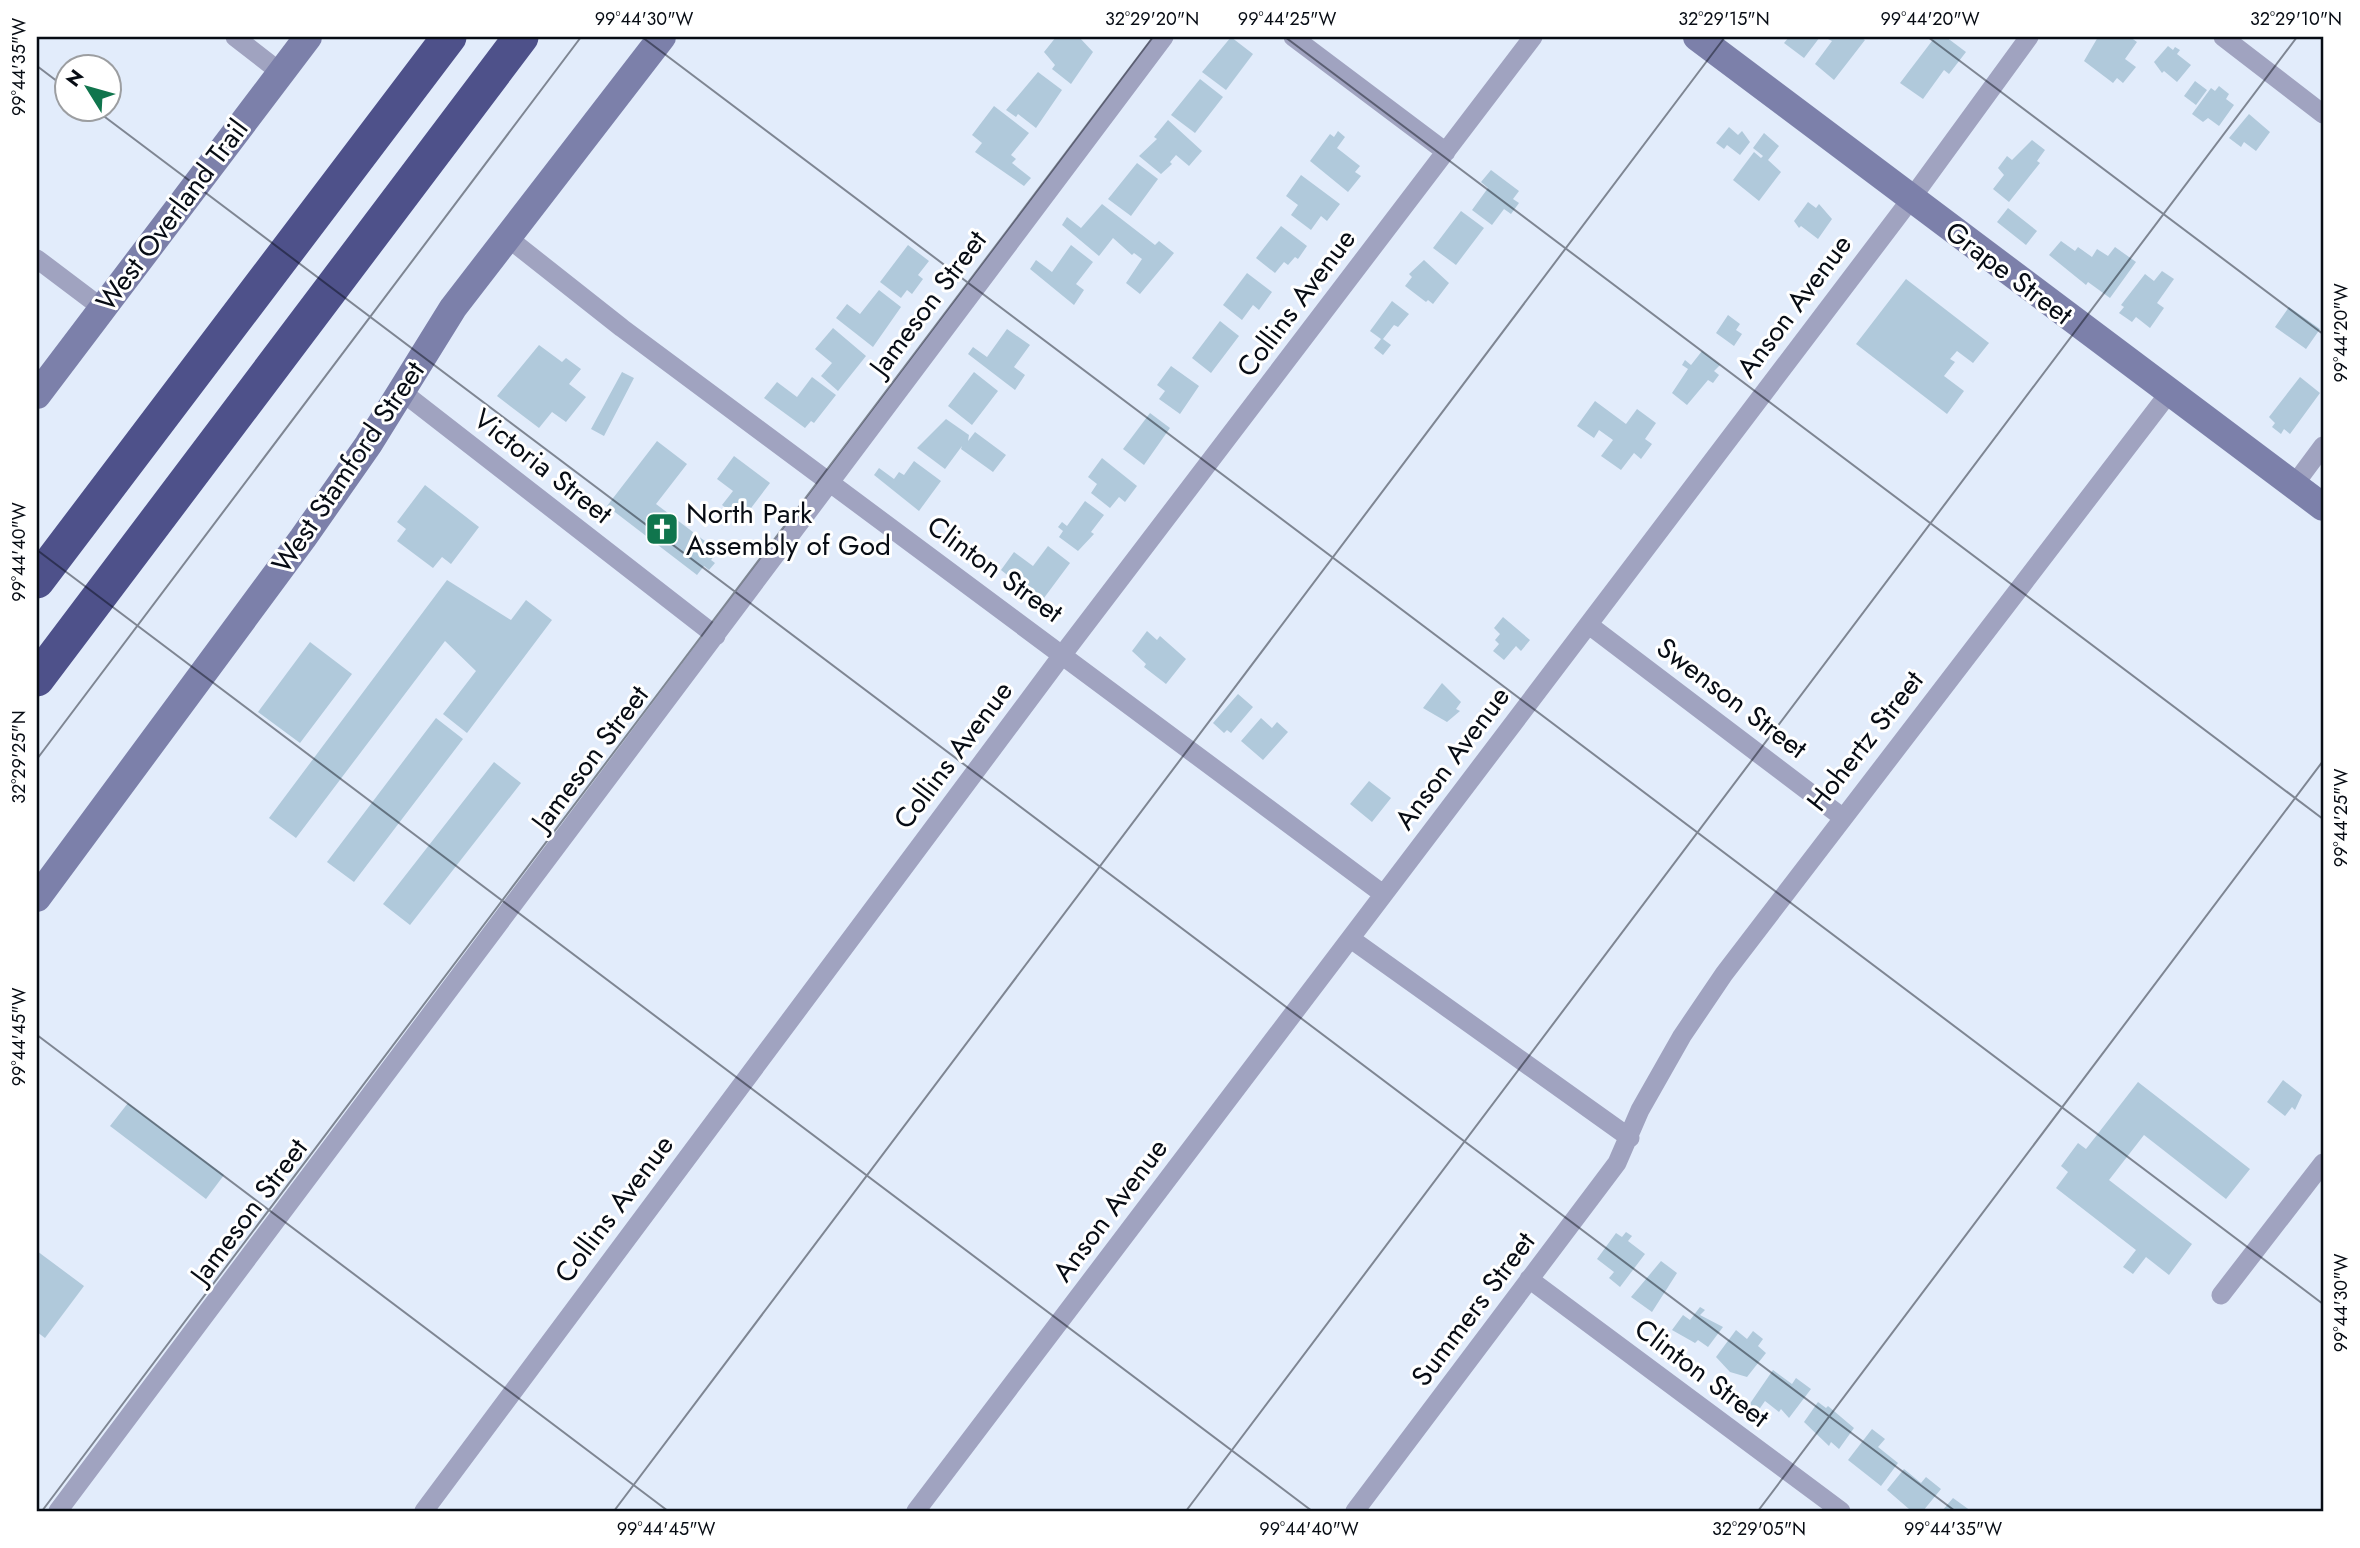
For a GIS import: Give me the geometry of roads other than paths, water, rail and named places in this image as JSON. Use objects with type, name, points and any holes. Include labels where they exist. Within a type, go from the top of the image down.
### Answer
[{"type":"highway","points":[[37,581],[449,37]]},
{"type":"highway","points":[[37,679],[521,37]]},
{"type":"highway","points":[[37,540],[96,503]]},
{"type":"main road","name":"West Overland Trail","points":[[37,395],[307,37]]},
{"type":"main road","name":"West Stamford Street","points":[[37,898],[303,538],[368,445],[453,308],[662,37]]},
{"type":"main road","name":"Grape Street","points":[[1697,37],[2323,507]]},
{"type":"street","points":[[235,37],[280,72]]},
{"type":"street","name":"Jameson Street","points":[[58,1511],[1164,37]]},
{"type":"street","points":[[1293,37],[1446,152]]},
{"type":"street","name":"Collins Avenue","points":[[424,1511],[1063,654],[1533,37]]},
{"type":"street","name":"Anson Avenue","points":[[916,1511],[1911,199],[2029,37]]},
{"type":"street","points":[[2222,37],[2323,114]]},
{"type":"street","name":"Clinton Street","points":[[508,239],[829,482],[1383,894]]},
{"type":"street","points":[[37,258],[102,307]]},
{"type":"street","name":"Victoria Street","points":[[401,391],[716,636]]},
{"type":"street","name":"Hohertz Street","points":[[1630,1138],[1640,1110],[1682,1037],[1724,974],[2169,393]]},
{"type":"street","points":[[2294,485],[2323,446]]},
{"type":"street","name":"Swenson Street","points":[[1589,625],[1842,817]]},
{"type":"street","points":[[1351,939],[1630,1138]]},
{"type":"street","name":"Summers Street","points":[[1355,1511],[1617,1163],[1630,1138]]},
{"type":"street","points":[[2221,1295],[2323,1163]]},
{"type":"street","name":"Clinton Street","points":[[1529,1279],[1841,1511]]},
{"type":"place","name":"North Park Assembly of God","points":[[662,529]]}]
